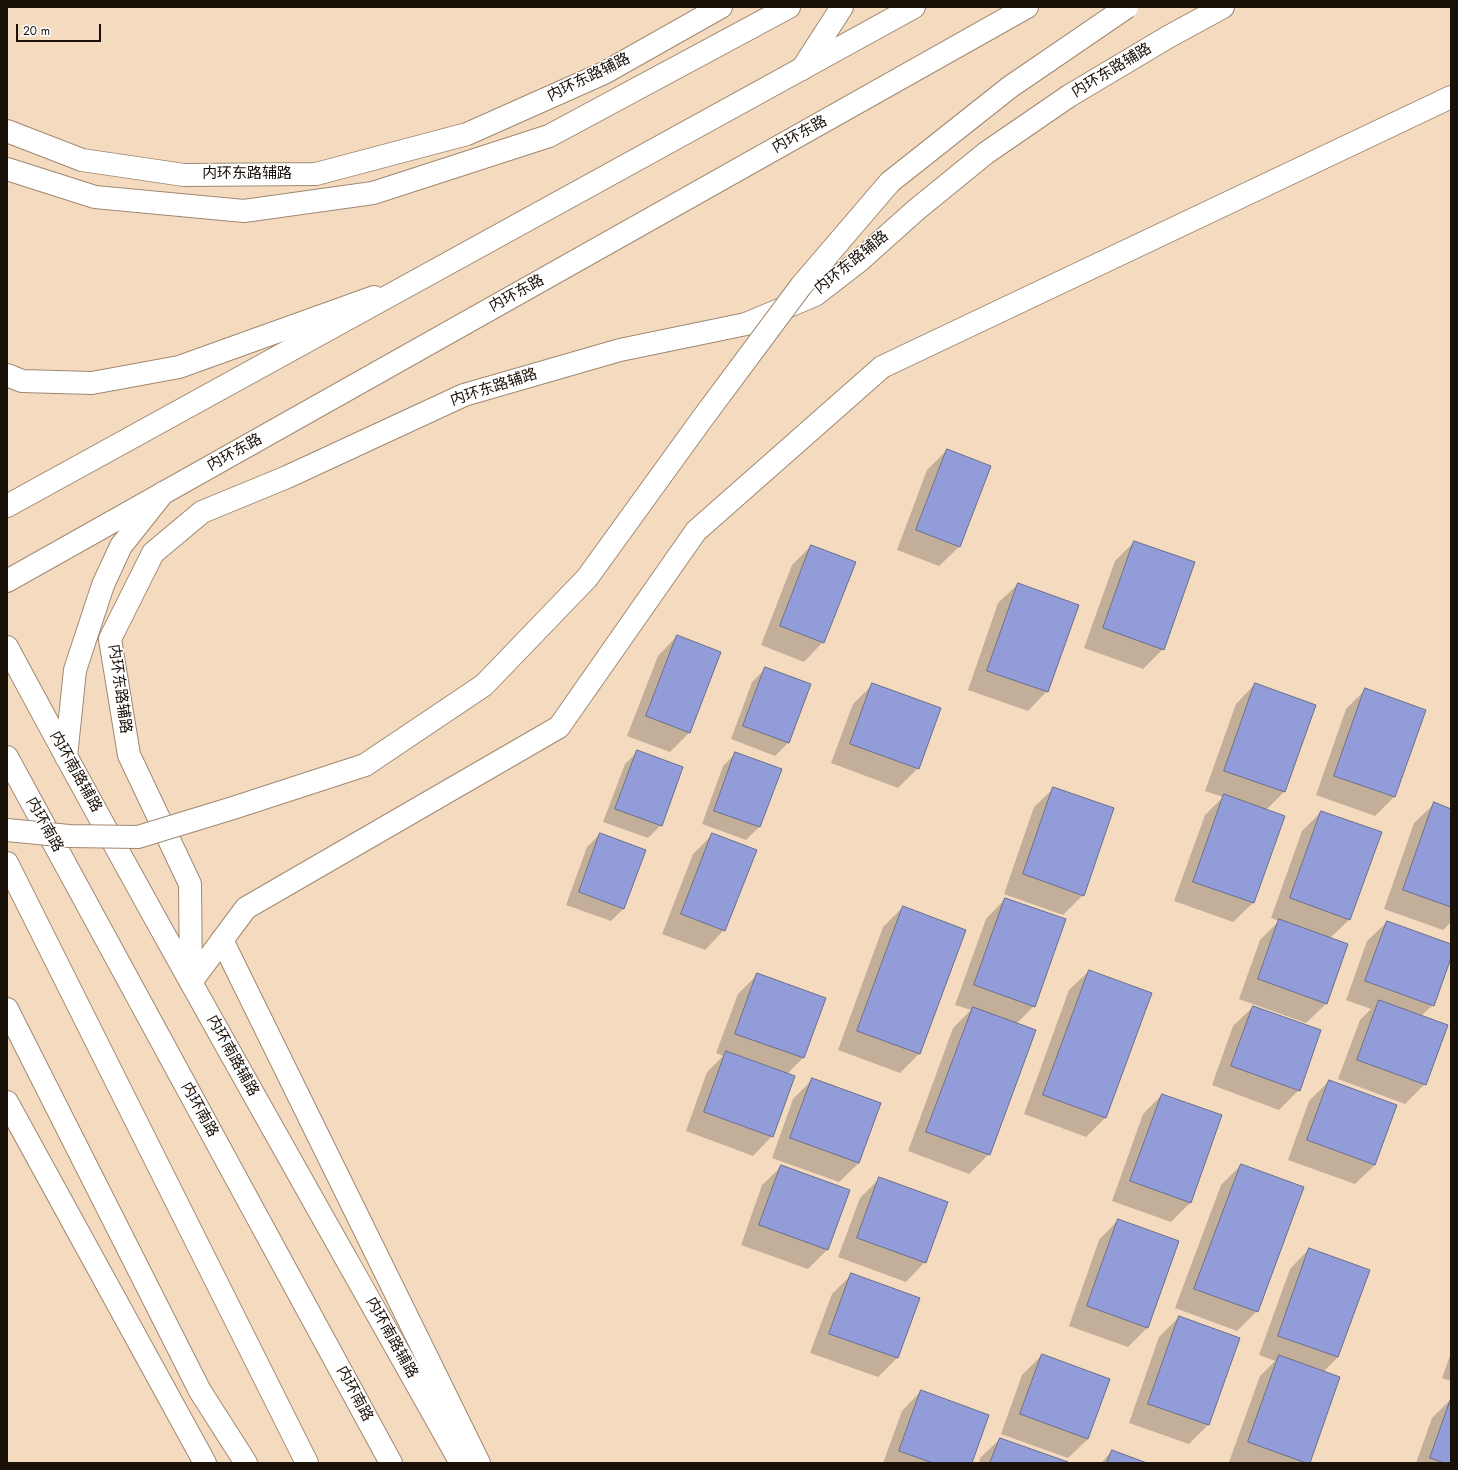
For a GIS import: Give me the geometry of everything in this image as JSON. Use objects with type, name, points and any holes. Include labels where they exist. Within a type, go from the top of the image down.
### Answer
[{"type":"main road","name":"内环东路辅路","points":[[7,132],[82,160],[161,171],[184,174],[316,174],[467,134],[604,73],[721,7]]},
{"type":"main road","points":[[7,169],[95,197],[244,211],[372,193],[549,136],[789,7]]},
{"type":"main road","points":[[802,69],[842,7]]},
{"type":"main road","points":[[7,506],[914,7]]},
{"type":"main road","name":"内环东路","points":[[7,581],[1027,7]]},
{"type":"main road","points":[[7,830],[69,836],[138,837],[145,835],[365,765],[484,685],[587,578],[702,418],[801,286],[890,182],[1010,88],[1127,7]]},
{"type":"main road","name":"内环东路辅路","points":[[191,982],[190,884],[128,755],[110,639],[153,553],[202,512],[287,477],[464,395],[620,350],[746,324],[815,295],[859,261],[916,210],[986,153],[1069,96],[1168,37],[1223,7]]},
{"type":"main road","points":[[191,982],[246,908],[559,727],[696,531],[882,367],[1451,97]]},
{"type":"main road","points":[[7,375],[22,381],[92,383],[179,367],[413,283]]},
{"type":"main road","points":[[66,757],[75,670],[103,585],[121,546],[163,494]]},
{"type":"main road","name":"内环南路辅路","points":[[7,646],[66,757],[191,982],[461,1463]]},
{"type":"main road","name":"内环南路","points":[[7,757],[391,1463]]},
{"type":"main road","points":[[7,863],[307,1463]]},
{"type":"main road","points":[[222,940],[479,1463]]},
{"type":"main road","points":[[7,1009],[200,1392],[246,1463]]},
{"type":"main road","points":[[7,1102],[205,1463]]},
{"type":"building","points":[[947,449],[991,466],[960,547],[916,530]]},
{"type":"building","points":[[1134,541],[1195,562],[1164,650],[1103,628]]},
{"type":"building","points":[[811,545],[856,562],[824,643],[780,626]]},
{"type":"building","points":[[1018,583],[1079,605],[1048,692],[987,671]]},
{"type":"building","points":[[677,635],[721,652],[690,733],[646,716]]},
{"type":"building","points":[[765,667],[811,684],[789,743],[743,726]]},
{"type":"building","points":[[872,683],[941,708],[919,769],[850,744]]},
{"type":"building","points":[[1255,683],[1316,705],[1285,792],[1224,771]]},
{"type":"building","points":[[1365,688],[1426,710],[1395,797],[1334,776]]},
{"type":"building","points":[[637,750],[683,767],[662,826],[615,809]]},
{"type":"building","points":[[735,752],[782,769],[760,827],[714,811]]},
{"type":"building","points":[[1053,787],[1114,808],[1084,896],[1023,874]]},
{"type":"building","points":[[1224,794],[1285,816],[1254,903],[1193,882]]},
{"type":"building","points":[[1434,802],[1451,809],[1451,907],[1403,890]]},
{"type":"building","points":[[1321,811],[1382,832],[1350,920],[1290,898]]},
{"type":"building","points":[[600,833],[646,850],[624,909],[579,892]]},
{"type":"building","points":[[712,833],[757,850],[725,931],[681,914]]},
{"type":"building","points":[[1005,898],[1066,919],[1035,1007],[974,985]]},
{"type":"building","points":[[903,906],[966,930],[920,1054],[857,1031]]},
{"type":"building","points":[[1279,919],[1348,944],[1327,1004],[1258,979]]},
{"type":"building","points":[[1387,921],[1451,944],[1451,958],[1434,1006],[1365,981]]},
{"type":"building","points":[[1089,970],[1152,993],[1106,1118],[1043,1095]]},
{"type":"building","points":[[757,973],[826,998],[804,1058],[735,1034]]},
{"type":"building","points":[[1379,1000],[1448,1025],[1426,1085],[1357,1060]]},
{"type":"building","points":[[1253,1006],[1321,1030],[1300,1091],[1231,1066]]},
{"type":"building","points":[[973,1007],[1036,1030],[990,1155],[926,1132]]},
{"type":"building","points":[[726,1051],[795,1076],[773,1137],[704,1112]]},
{"type":"building","points":[[812,1078],[881,1103],[859,1163],[790,1138]]},
{"type":"building","points":[[1329,1080],[1397,1105],[1375,1165],[1307,1140]]},
{"type":"building","points":[[1162,1094],[1222,1115],[1191,1203],[1130,1181]]},
{"type":"building","points":[[1241,1164],[1304,1187],[1258,1312],[1194,1289]]},
{"type":"building","points":[[781,1165],[850,1190],[828,1250],[759,1225]]},
{"type":"building","points":[[879,1177],[948,1202],[926,1263],[857,1238]]},
{"type":"building","points":[[1118,1219],[1179,1241],[1148,1328],[1087,1306]]},
{"type":"building","points":[[1309,1248],[1370,1270],[1338,1357],[1278,1336]]},
{"type":"building","points":[[851,1273],[920,1298],[898,1358],[829,1334]]},
{"type":"building","points":[[1179,1316],[1240,1338],[1209,1425],[1148,1404]]},
{"type":"building","points":[[1042,1354],[1110,1379],[1088,1439],[1020,1414]]},
{"type":"building","points":[[1279,1355],[1340,1377],[1310,1463],[1306,1463],[1248,1442]]},
{"type":"building","points":[[921,1390],[989,1415],[972,1463],[933,1463],[899,1451]]},
{"type":"building","points":[[1451,1398],[1451,1463],[1444,1463],[1430,1458]]},
{"type":"building","points":[[1000,1438],[1068,1462],[1068,1463],[990,1463]]},
{"type":"building","points":[[1112,1450],[1147,1463],[1107,1463]]}]
